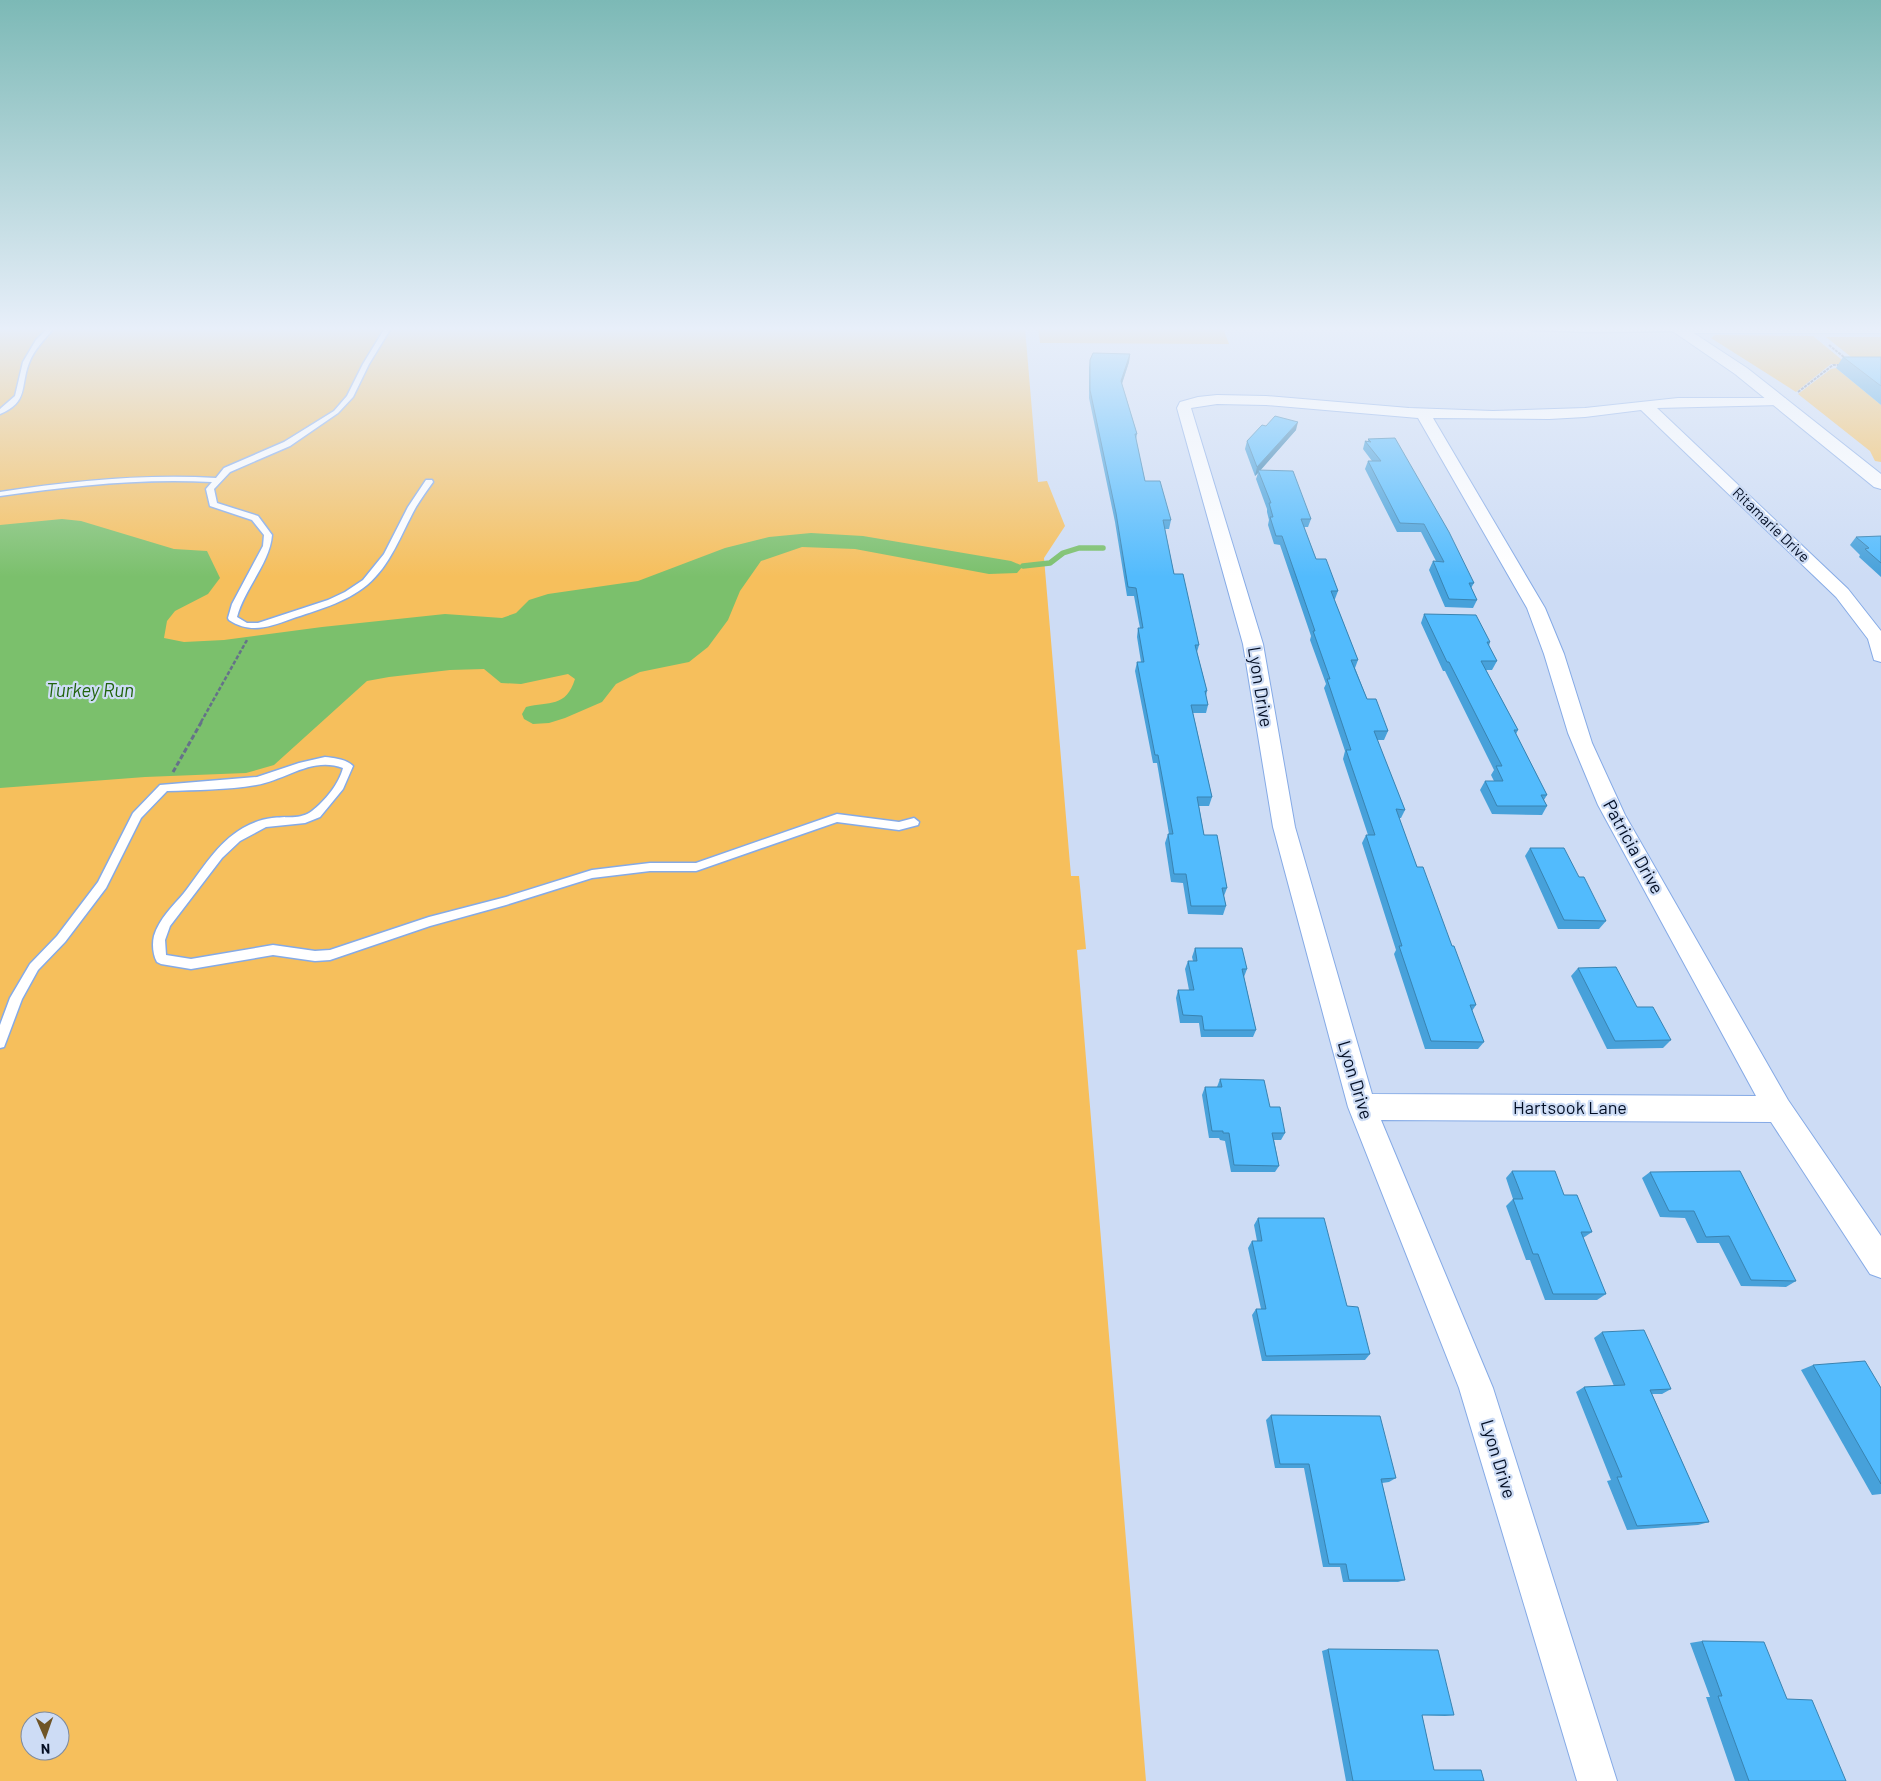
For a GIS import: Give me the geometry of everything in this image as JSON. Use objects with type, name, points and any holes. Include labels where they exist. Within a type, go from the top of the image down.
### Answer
[{"type":"main road","points":[[1803,411],[1881,483]]},
{"type":"street","name":"Lyon Drive","points":[[1185,411],[1253,644],[1284,827],[1362,1107],[1476,1388],[1597,1781]]},
{"type":"street","name":"Lyon Drive","points":[[1391,411],[1423,414]]},
{"type":"street","points":[[1423,414],[1569,414],[1593,411]]},
{"type":"street","name":"Ritamarie Drive","points":[[1651,411],[1842,593],[1877,638],[1881,656]]},
{"type":"street","name":"Patricia Drive","points":[[1423,414],[1536,608],[1548,635],[1578,733],[1594,774],[1614,815],[1778,1110],[1881,1263]]},
{"type":"street","name":"Hartsook Lane","points":[[1362,1107],[1778,1110]]},
{"type":"lane","points":[[337,411],[302,436],[227,470],[216,480],[210,489],[213,504],[231,512],[255,518],[268,536],[267,546],[236,604],[232,618],[254,627],[260,627],[342,598],[358,588],[369,578],[396,540],[410,510],[428,482]]},
{"type":"lane","points":[[0,494],[129,479],[181,478],[216,480]]},
{"type":"lane","points":[[0,1044],[16,998],[34,967],[62,939],[102,884],[137,816],[164,788],[270,778],[302,764],[320,761],[338,761],[348,766],[347,775],[320,812],[311,818],[260,824],[226,845],[212,861],[173,913],[160,934],[158,945],[160,959],[190,964],[238,954],[273,950],[315,956],[330,955],[429,922],[506,901],[592,874],[650,867],[696,867],[837,818],[899,826],[914,822]]},
{"type":"path","points":[[164,788],[254,627]]},
{"type":"shaded area","points":[[0,411],[1032,411],[1038,482],[1047,481],[1065,526],[1044,558],[1071,876],[1079,876],[1086,949],[1077,950],[1146,1781],[0,1781]]},
{"type":"shaded area","points":[[1820,411],[1881,411],[1881,462],[1875,461],[1870,451]]},
{"type":"water","name":"Turkey Run","points":[[62,519],[81,521],[174,549],[207,551],[220,578],[208,594],[175,611],[167,621],[164,638],[184,642],[224,640],[445,614],[502,618],[516,613],[529,600],[548,594],[638,581],[725,548],[769,537],[811,533],[863,536],[1011,561],[1023,566],[1017,573],[989,574],[855,549],[802,547],[761,561],[740,591],[728,620],[708,647],[689,662],[640,672],[616,684],[602,702],[549,723],[533,724],[524,719],[522,714],[526,707],[556,702],[567,695],[575,679],[568,674],[521,684],[501,683],[484,669],[450,670],[389,677],[367,681],[274,765],[246,773],[145,777],[0,788],[0,525]]},
{"type":"building","points":[[1094,411],[1130,411],[1137,434],[1135,434],[1145,481],[1160,481],[1171,520],[1163,520],[1174,574],[1183,574],[1199,645],[1195,645],[1207,691],[1205,691],[1208,705],[1191,705],[1212,797],[1197,797],[1204,835],[1217,835],[1227,888],[1222,888],[1226,906],[1191,906],[1186,874],[1174,874],[1168,834],[1173,834],[1158,755],[1155,755],[1137,662],[1144,662],[1138,628],[1143,628],[1136,588],[1128,587],[1116,513]]},
{"type":"building","points":[[1275,416],[1298,422],[1257,467],[1247,441],[1262,425],[1266,426]]},
{"type":"building","points":[[1395,438],[1449,532],[1474,583],[1469,583],[1477,600],[1449,599],[1433,561],[1444,562],[1424,524],[1400,523],[1368,461],[1381,461],[1365,441],[1371,442],[1368,439]]},
{"type":"building","points":[[1258,470],[1293,471],[1311,519],[1301,519],[1316,559],[1326,559],[1338,591],[1331,591],[1358,660],[1351,660],[1367,699],[1376,699],[1388,731],[1374,731],[1405,810],[1396,809],[1417,867],[1423,867],[1452,946],[1454,946],[1476,1005],[1470,1005],[1484,1042],[1431,1041],[1399,946],[1402,946],[1366,835],[1375,835],[1346,750],[1351,750],[1327,679],[1330,679],[1282,536],[1276,536],[1270,517],[1273,517],[1269,503],[1271,503]]},
{"type":"building","points":[[1881,536],[1881,563],[1865,549],[1869,548],[1856,537]]},
{"type":"building","points":[[1424,614],[1476,615],[1490,642],[1487,642],[1497,661],[1481,661],[1518,730],[1514,730],[1547,795],[1541,795],[1547,806],[1497,806],[1485,781],[1503,781],[1496,766],[1502,766]]},
{"type":"building","points":[[1530,848],[1564,848],[1579,877],[1584,877],[1606,921],[1564,920]]},
{"type":"building","points":[[1195,948],[1242,948],[1247,969],[1242,969],[1256,1030],[1204,1030],[1202,1016],[1183,1015],[1178,990],[1194,990],[1188,961],[1197,961]]},
{"type":"building","points":[[1616,967],[1637,1007],[1653,1007],[1671,1040],[1615,1041],[1578,968]]},
{"type":"building","points":[[1220,1079],[1264,1080],[1270,1107],[1280,1107],[1285,1133],[1272,1133],[1279,1166],[1234,1165],[1229,1133],[1212,1131],[1205,1087],[1222,1087]]},
{"type":"building","points":[[1512,1171],[1555,1171],[1564,1195],[1577,1195],[1592,1232],[1581,1232],[1606,1294],[1553,1294],[1538,1254],[1533,1254],[1513,1199],[1523,1199]]},
{"type":"building","points":[[1740,1171],[1796,1281],[1751,1280],[1729,1236],[1706,1237],[1694,1211],[1669,1211],[1650,1172]]},
{"type":"building","points":[[1258,1218],[1324,1218],[1347,1306],[1358,1307],[1370,1354],[1266,1356],[1256,1309],[1266,1309],[1252,1241],[1262,1241]]},
{"type":"building","points":[[1644,1330],[1671,1389],[1650,1390],[1709,1522],[1637,1526],[1617,1477],[1622,1477],[1584,1387],[1625,1385],[1602,1332]]},
{"type":"building","points":[[1865,1361],[1881,1388],[1881,1484],[1813,1365]]},
{"type":"building","points":[[1271,1415],[1380,1416],[1396,1478],[1381,1479],[1405,1580],[1349,1580],[1346,1564],[1329,1564],[1309,1464],[1280,1464]]},
{"type":"building","points":[[1702,1641],[1764,1642],[1787,1699],[1812,1700],[1846,1781],[1749,1781],[1718,1696],[1722,1696]]},
{"type":"building","points":[[1328,1649],[1438,1650],[1454,1715],[1422,1715],[1434,1770],[1481,1770],[1484,1781],[1353,1781]]},
{"type":"waterway","name":"Turkey Run","points":[[1023,566],[1050,563],[1063,553],[1079,548],[1103,548]]}]
